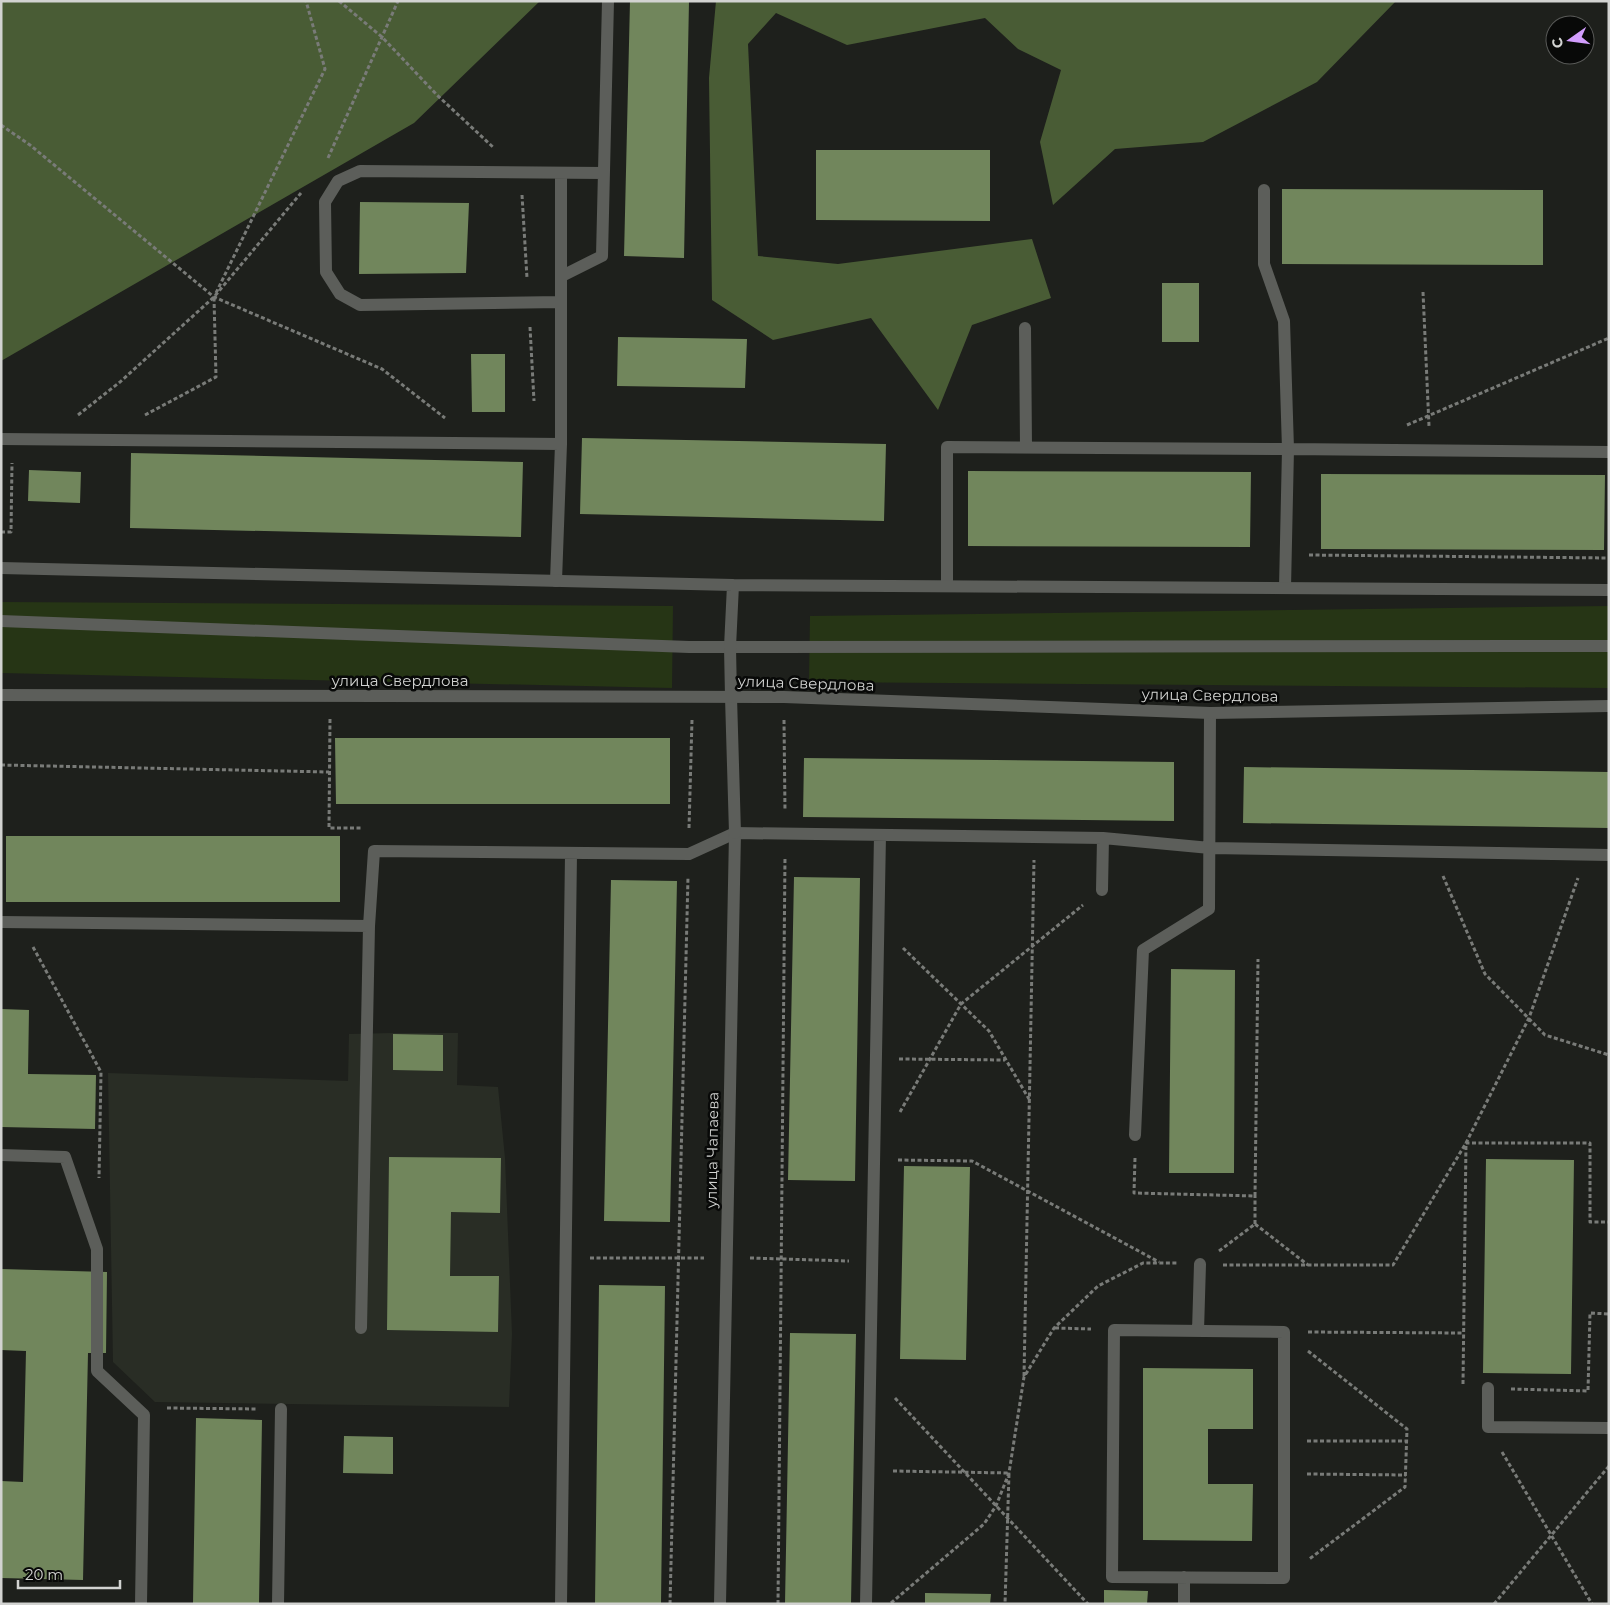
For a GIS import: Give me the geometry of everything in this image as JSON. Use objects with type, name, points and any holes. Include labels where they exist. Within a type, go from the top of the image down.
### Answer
[{"type":"street","points":[[562,276],[602,256],[608,1]]},
{"type":"street","points":[[561,302],[360,305],[340,294],[326,272],[325,202],[338,181],[360,171],[604,173]]},
{"type":"street","points":[[556,581],[561,444],[561,173]]},
{"type":"street","points":[[1264,190],[1264,264],[1284,322],[1288,449],[1286,588]]},
{"type":"street","points":[[1024,328],[1026,447]]},
{"type":"street","points":[[6,439],[561,444]]},
{"type":"street","points":[[948,586],[947,447],[1609,452]]},
{"type":"street","points":[[1,568],[733,585],[1609,590]]},
{"type":"street","name":"улица Чапаева","points":[[720,1604],[735,833],[730,697],[733,585]]},
{"type":"street","points":[[1,620],[730,648],[1609,646]]},
{"type":"street","name":"улица Свердлова","points":[[1,696],[784,697],[1210,713],[1609,706]]},
{"type":"street","points":[[1135,1135],[1143,950],[1209,909],[1210,713]]},
{"type":"street","points":[[362,1328],[370,926],[374,851],[688,854],[735,833],[1103,838],[1210,848],[1609,855]]},
{"type":"street","points":[[866,1604],[880,835]]},
{"type":"street","points":[[1102,890],[1103,838]]},
{"type":"street","points":[[561,1604],[571,854]]},
{"type":"street","points":[[1,922],[370,926]]},
{"type":"street","points":[[1,1155],[64,1157],[97,1249],[97,1371],[144,1415],[141,1604]]},
{"type":"street","points":[[1198,1331],[1200,1264]]},
{"type":"street","points":[[1114,1330],[1198,1331],[1284,1332],[1284,1578],[1112,1577],[1114,1330]]},
{"type":"street","points":[[1488,1388],[1488,1428],[1609,1428]]},
{"type":"street","points":[[278,1604],[281,1409]]},
{"type":"street","points":[[1184,1577],[1184,1604]]},
{"type":"path","points":[[142,417],[216,376],[214,298],[325,69],[306,1]]},
{"type":"path","points":[[340,1],[382,36],[437,95],[521,172],[537,444]]},
{"type":"path","points":[[324,166],[398,1]]},
{"type":"path","points":[[1,125],[30,145],[214,298],[382,369],[449,422]]},
{"type":"path","points":[[48,440],[120,382],[214,298],[305,188]]},
{"type":"path","points":[[1423,292],[1431,451]]},
{"type":"path","points":[[1402,427],[1609,338]]},
{"type":"path","points":[[1,532],[11,532],[6,439]]},
{"type":"path","points":[[1286,554],[1609,558]]},
{"type":"path","points":[[330,713],[329,828],[375,829],[374,851]]},
{"type":"path","points":[[670,1604],[692,718]]},
{"type":"path","points":[[778,1604],[785,834],[784,720]]},
{"type":"path","points":[[1,765],[329,772]]},
{"type":"path","points":[[1005,1604],[1009,1473],[1024,1377],[1034,837]]},
{"type":"path","points":[[1433,852],[1485,974],[1546,1035],[1609,1055]]},
{"type":"path","points":[[1024,1377],[1054,1328],[1098,1286],[1143,1263],[1393,1265],[1466,1142],[1529,1018],[1587,854]]},
{"type":"path","points":[[897,1118],[961,1004],[1102,890]]},
{"type":"path","points":[[19,922],[101,1072],[99,1182]]},
{"type":"path","points":[[878,924],[989,1031],[1029,1100]]},
{"type":"path","points":[[1255,1224],[1258,959]]},
{"type":"path","points":[[876,1059],[1006,1060]]},
{"type":"path","points":[[1135,1135],[1134,1193],[1255,1196]]},
{"type":"path","points":[[1466,1142],[1590,1143],[1590,1222],[1609,1222]]},
{"type":"path","points":[[1466,1142],[1463,1388],[1588,1391],[1590,1314],[1609,1314]]},
{"type":"path","points":[[873,1159],[972,1161],[1159,1262]]},
{"type":"path","points":[[1255,1224],[1308,1265]]},
{"type":"path","points":[[1200,1264],[1255,1224]]},
{"type":"path","points":[[1054,1328],[1114,1330]]},
{"type":"path","points":[[1284,1332],[1463,1333]]},
{"type":"path","points":[[1284,1332],[1407,1429],[1405,1487],[1284,1578]]},
{"type":"path","points":[[870,1372],[1088,1604]]},
{"type":"path","points":[[136,1408],[281,1409]]},
{"type":"path","points":[[1488,1428],[1592,1604]]},
{"type":"path","points":[[1284,1441],[1406,1441]]},
{"type":"path","points":[[1494,1604],[1609,1466]]},
{"type":"path","points":[[869,1470],[1009,1473]]},
{"type":"path","points":[[890,1604],[984,1524],[996,1506],[1009,1473]]},
{"type":"path","points":[[1284,1474],[1406,1476]]},
{"type":"shaded area","points":[[458,1033],[457,1085],[498,1087],[505,1158],[512,1334],[509,1407],[155,1402],[113,1362],[108,1073],[348,1081],[349,1034]]},
{"type":"green space","points":[[1,1],[540,1],[414,123],[1,361]]},
{"type":"green space","points":[[716,1],[1396,1],[1317,82],[1203,142],[1115,149],[1053,205],[1040,142],[1061,70],[1018,49],[985,18],[847,45],[776,13],[748,44],[758,256],[838,264],[1032,239],[1051,298],[972,325],[938,410],[871,318],[773,340],[712,300],[709,78]]},
{"type":"green space","points":[[1,602],[673,606],[672,688],[1,673]]},
{"type":"green space","points":[[1609,606],[1609,688],[809,682],[810,616]]},
{"type":"building","points":[[630,1],[689,1],[684,258],[624,256]]},
{"type":"building","points":[[816,150],[990,150],[990,221],[816,220]]},
{"type":"building","points":[[1282,189],[1543,190],[1543,265],[1282,264]]},
{"type":"building","points":[[360,202],[469,203],[466,273],[359,274]]},
{"type":"building","points":[[1162,283],[1199,283],[1199,342],[1162,342]]},
{"type":"building","points":[[618,337],[747,339],[745,388],[617,386]]},
{"type":"building","points":[[471,354],[505,354],[505,412],[472,412]]},
{"type":"building","points":[[582,438],[886,444],[884,521],[580,514]]},
{"type":"building","points":[[131,453],[523,462],[521,537],[130,528]]},
{"type":"building","points":[[29,470],[81,472],[80,503],[28,501]]},
{"type":"building","points":[[968,471],[1251,472],[1250,547],[968,546]]},
{"type":"building","points":[[1321,474],[1605,475],[1604,550],[1321,549]]},
{"type":"building","points":[[335,738],[670,738],[670,804],[336,804]]},
{"type":"building","points":[[804,758],[1174,762],[1174,821],[803,817]]},
{"type":"building","points":[[1244,767],[1609,772],[1609,828],[1243,823]]},
{"type":"building","points":[[6,836],[340,836],[340,902],[6,902]]},
{"type":"building","points":[[794,877],[860,878],[855,1181],[788,1180]]},
{"type":"building","points":[[611,880],[677,881],[670,1222],[604,1221]]},
{"type":"building","points":[[1171,969],[1235,970],[1234,1173],[1169,1173]]},
{"type":"building","points":[[1,1009],[29,1010],[28,1074],[96,1075],[95,1129],[1,1127]]},
{"type":"building","points":[[393,1034],[443,1035],[443,1071],[393,1070]]},
{"type":"building","points":[[389,1157],[501,1158],[500,1213],[451,1212],[450,1276],[499,1276],[498,1332],[387,1330]]},
{"type":"building","points":[[1486,1159],[1574,1160],[1571,1374],[1483,1373]]},
{"type":"building","points":[[904,1166],[970,1167],[966,1360],[900,1359]]},
{"type":"building","points":[[1,1269],[107,1272],[106,1353],[88,1353],[83,1580],[1,1578],[1,1481],[23,1482],[26,1351],[1,1350]]},
{"type":"building","points":[[599,1285],[665,1286],[661,1604],[595,1604]]},
{"type":"building","points":[[790,1333],[856,1334],[851,1604],[785,1604]]},
{"type":"building","points":[[1143,1368],[1253,1369],[1253,1429],[1208,1429],[1208,1484],[1253,1484],[1252,1541],[1143,1540]]},
{"type":"building","points":[[196,1418],[262,1420],[259,1604],[193,1604]]},
{"type":"building","points":[[344,1436],[393,1437],[393,1474],[343,1473]]},
{"type":"building","points":[[1104,1590],[1148,1591],[1147,1604],[1104,1604]]},
{"type":"building","points":[[925,1593],[991,1594],[990,1604],[925,1604]]}]
